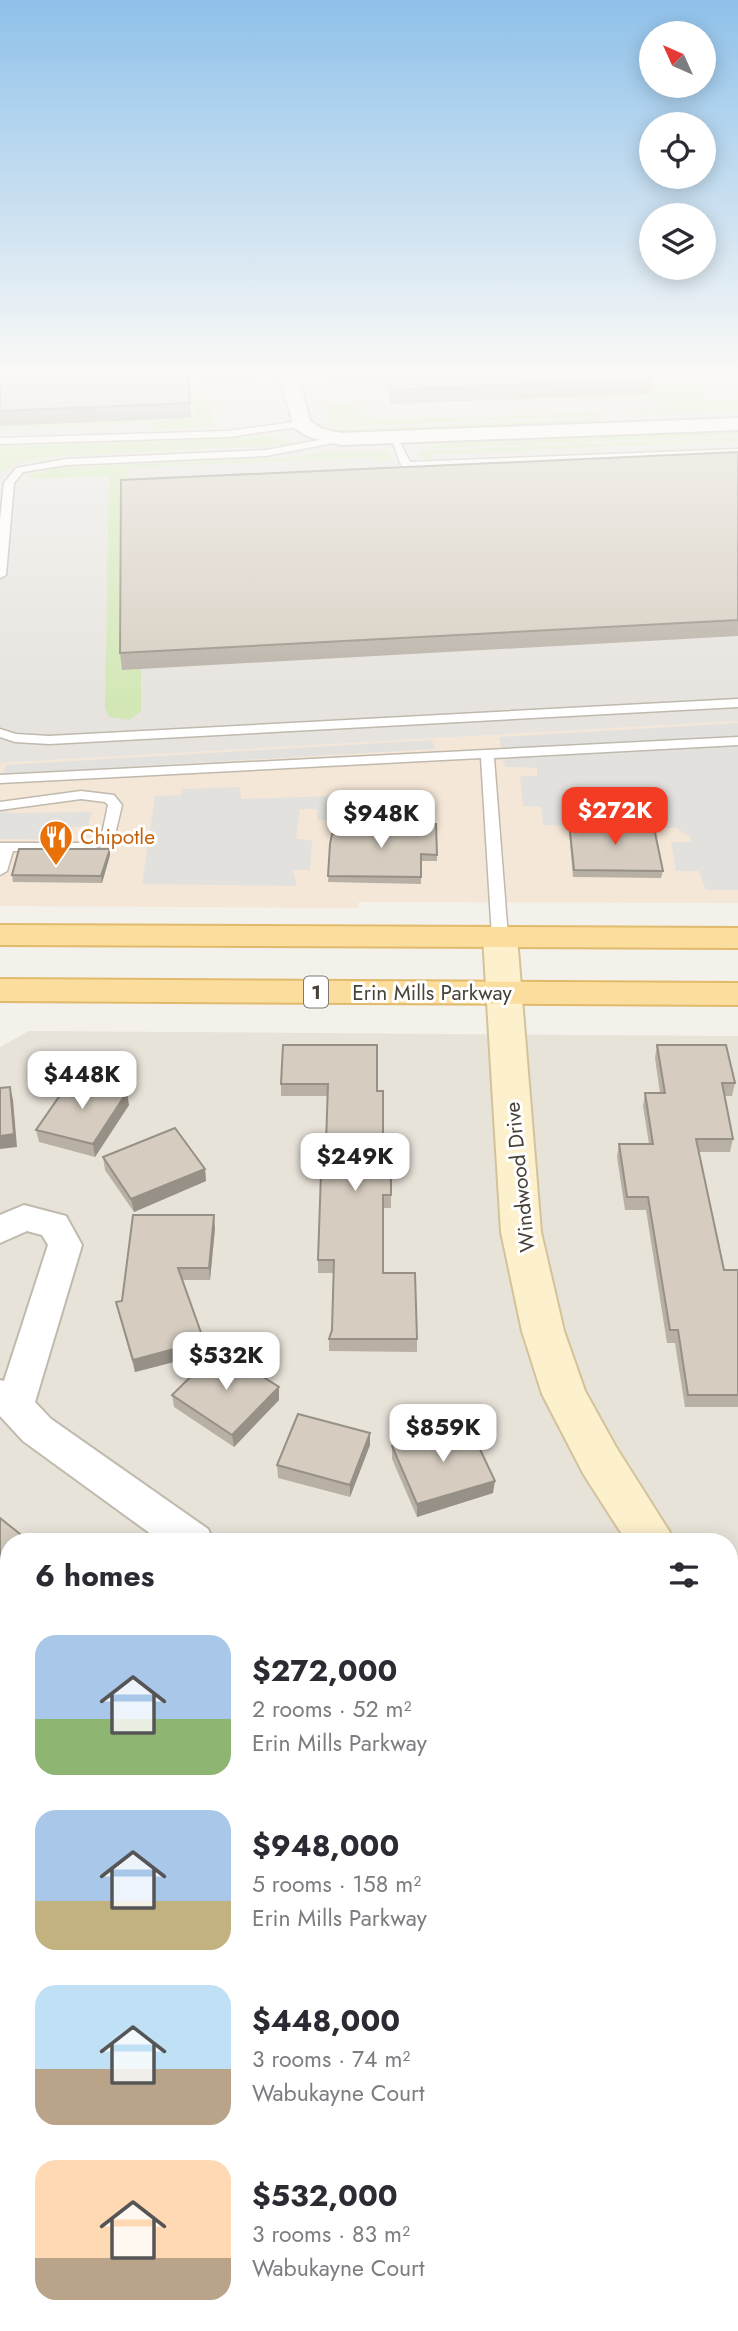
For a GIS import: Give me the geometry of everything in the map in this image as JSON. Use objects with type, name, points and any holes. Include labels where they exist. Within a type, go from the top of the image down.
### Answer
[{"type":"main road","points":[[0,935],[738,938]]},
{"type":"main road","name":"Erin Mills Parkway","points":[[0,990],[738,994]]},
{"type":"street","name":"Windwood Drive","points":[[500,937],[521,1232],[543,1331],[564,1394],[637,1533]]},
{"type":"street","points":[[0,1230],[24,1217],[54,1225],[65,1245],[7,1401],[37,1430],[181,1533]]},
{"type":"lane","points":[[0,575],[9,484]]},
{"type":"lane","points":[[0,733],[15,738],[49,740],[738,703]]},
{"type":"lane","points":[[0,779],[738,740]]},
{"type":"lane","points":[[487,754],[500,937]]},
{"type":"lane","points":[[0,806],[81,795],[109,798],[114,805],[109,836],[101,843],[90,847],[3,847],[0,871]]},
{"type":"shaded area","points":[[0,484],[738,484],[738,721],[0,763]]},
{"type":"shaded area","points":[[127,484],[285,484],[127,491]]},
{"type":"shaded area","points":[[738,721],[738,903],[359,902],[358,908],[0,906],[0,763]]},
{"type":"shaded area","points":[[738,723],[738,890],[706,890],[699,871],[676,871],[671,842],[692,842],[690,837],[676,828],[543,825],[541,807],[523,806],[520,776],[537,776],[537,768],[505,767],[499,737]]},
{"type":"shaded area","points":[[432,740],[435,749],[3,774],[6,765]]},
{"type":"shaded area","points":[[240,787],[241,799],[396,794],[399,821],[317,820],[317,809],[300,809],[296,839],[312,840],[310,870],[293,870],[297,886],[142,884],[155,796],[181,795],[181,789]]},
{"type":"shaded area","points":[[0,807],[9,807],[7,813],[92,812],[88,826],[73,827],[70,840],[0,839]]},
{"type":"shaded area","points":[[29,1031],[738,1036],[738,1533],[0,1533],[0,1047]]},
{"type":"green space","points":[[109,484],[127,484],[122,669],[141,669],[141,711],[129,720],[109,717],[105,708]]},
{"type":"building","points":[[121,484],[738,484],[738,620],[120,653]]},
{"type":"building","points":[[569,822],[653,823],[663,871],[574,870]]},
{"type":"building","points":[[340,823],[436,824],[437,855],[421,854],[421,877],[328,876],[332,834],[339,834]]},
{"type":"building","points":[[19,849],[110,849],[101,876],[12,875]]},
{"type":"building","points":[[283,1045],[377,1045],[377,1091],[383,1091],[383,1144],[391,1144],[391,1195],[383,1195],[383,1273],[415,1273],[417,1339],[329,1339],[332,1330],[334,1260],[318,1260],[322,1144],[326,1144],[328,1084],[281,1084]]},
{"type":"building","points":[[657,1045],[726,1045],[735,1083],[722,1083],[733,1139],[696,1139],[724,1270],[738,1270],[738,1395],[688,1395],[678,1330],[670,1330],[648,1197],[627,1197],[619,1144],[653,1144],[645,1093],[665,1093]]},
{"type":"building","points":[[72,1078],[127,1092],[93,1144],[36,1130]]},
{"type":"building","points":[[10,1087],[14,1134],[0,1136],[0,1088]]},
{"type":"building","points":[[175,1128],[205,1169],[131,1199],[103,1157]]},
{"type":"building","points":[[133,1215],[214,1215],[209,1268],[178,1268],[204,1341],[133,1360],[116,1302],[122,1301]]},
{"type":"building","points":[[219,1349],[279,1387],[232,1435],[172,1395]]},
{"type":"building","points":[[298,1414],[370,1433],[350,1485],[277,1465]]},
{"type":"building","points":[[468,1424],[495,1481],[417,1504],[392,1446]]},
{"type":"building","points":[[0,1518],[19,1533],[0,1533]]},
{"type":"place","name":"Chipotle","points":[[56,867]]}]
